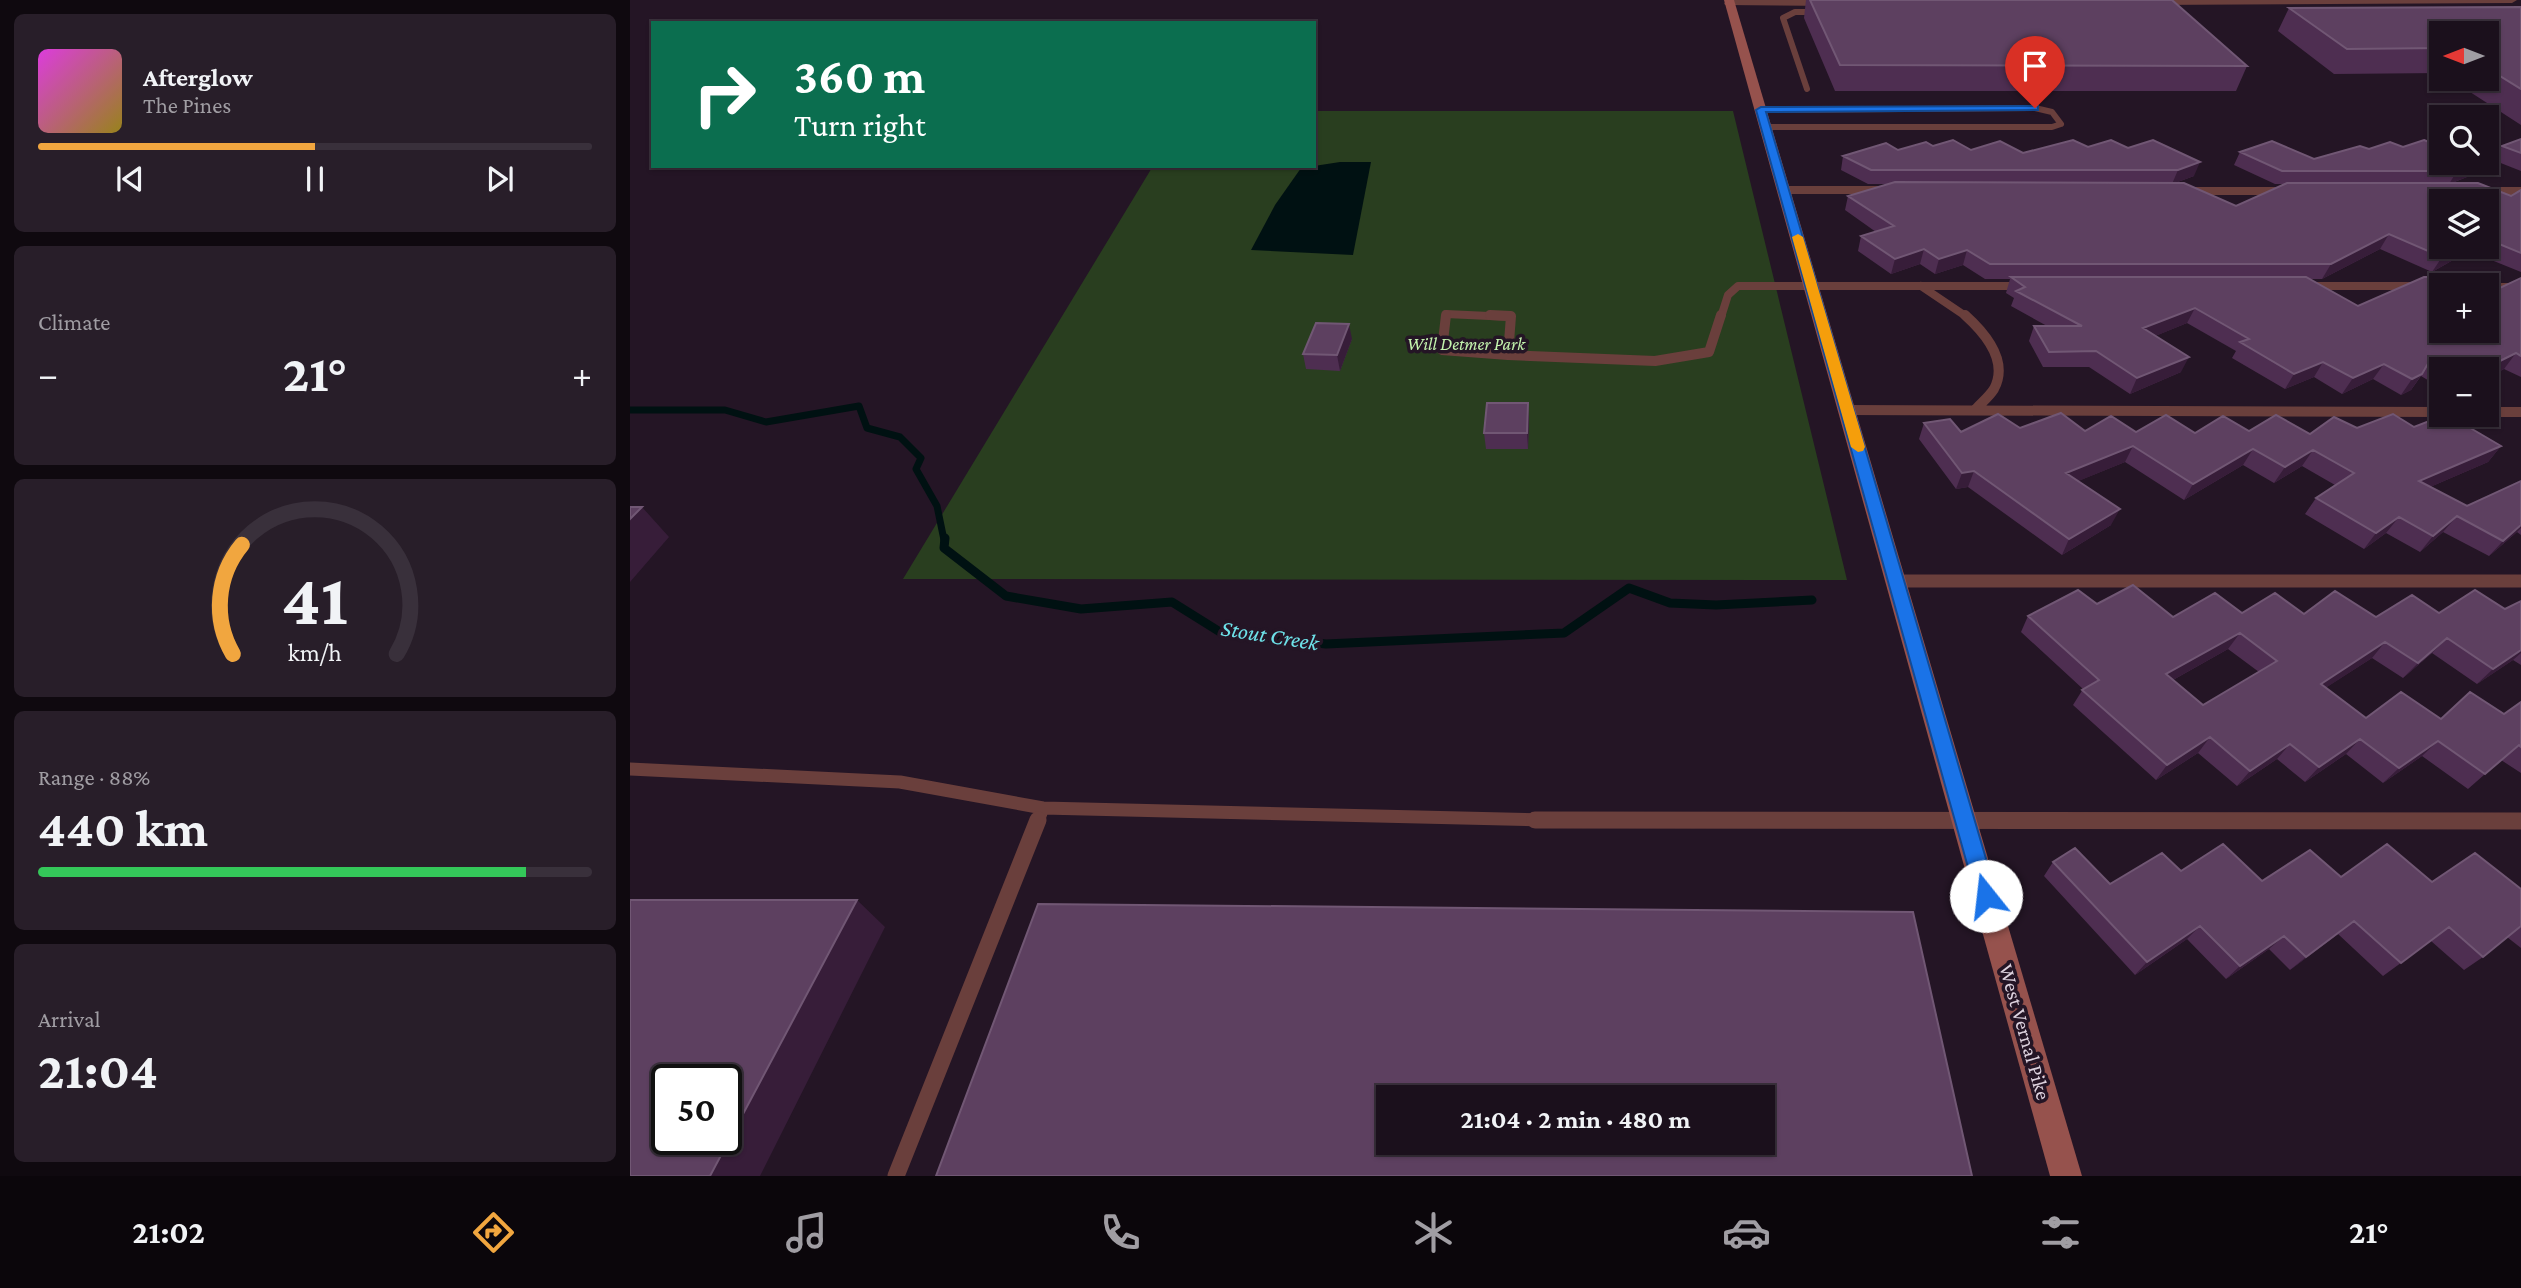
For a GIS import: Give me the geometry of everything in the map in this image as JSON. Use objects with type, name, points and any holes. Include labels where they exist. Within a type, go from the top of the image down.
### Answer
[{"type":"main road","name":"West Vernal Pike","points":[[1729,1],[2066,1176]]},
{"type":"street","points":[[2134,2],[2512,0]]},
{"type":"street","points":[[1729,1],[1844,3]]},
{"type":"lane","points":[[1807,89],[1783,18],[1795,12],[1828,12]]},
{"type":"lane","points":[[2035,108],[2052,112],[2061,124],[2052,127],[1763,119],[2035,108]]},
{"type":"lane","points":[[1784,190],[1900,191]]},
{"type":"lane","points":[[2176,191],[2300,191]]},
{"type":"lane","points":[[2499,191],[2521,191]]},
{"type":"lane","points":[[1508,355],[1511,316],[1446,314],[1442,350],[1508,355],[1655,361],[1709,352],[1728,295],[1738,286],[2031,286]]},
{"type":"lane","points":[[1922,286],[1961,311],[1982,330],[1993,348],[1998,368],[1995,386],[1975,410]]},
{"type":"lane","points":[[2304,286],[2429,286]]},
{"type":"lane","points":[[2499,286],[2521,287]]},
{"type":"lane","points":[[1847,410],[2429,412]]},
{"type":"lane","points":[[2499,412],[2521,412]]},
{"type":"lane","points":[[1896,581],[2521,581]]},
{"type":"lane","points":[[630,769],[900,782],[1043,808],[1549,820],[2521,821]]},
{"type":"lane","points":[[896,1176],[1043,808]]},
{"type":"green space","name":"Will Detmer Park","points":[[1316,111],[1733,111],[1847,580],[903,579],[1152,168],[1316,168]]},
{"type":"shaded area","points":[[1371,162],[1353,255],[1251,250],[1275,205],[1301,168],[1316,168],[1316,166]]},
{"type":"building","points":[[1810,0],[2172,0],[2247,66],[1840,65]]},
{"type":"building","points":[[2521,7],[2521,89],[2499,75],[2499,21],[2429,21],[2429,48],[2347,49],[2289,8]]},
{"type":"building","points":[[2521,139],[2521,153],[2502,146]]},
{"type":"building","points":[[1953,140],[1971,150],[2000,141],[2023,153],[2073,140],[2088,147],[2111,140],[2128,148],[2153,140],[2200,162],[2178,170],[1871,170],[1843,156],[1886,143],[1898,150],[1926,142],[1933,146]]},
{"type":"building","points":[[2424,140],[2429,142],[2429,171],[2282,171],[2240,152],[2272,141],[2314,159],[2360,146],[2369,149],[2390,142],[2403,147]]},
{"type":"building","points":[[1895,182],[2184,183],[2236,206],[2287,183],[2478,183],[2493,189],[2429,189],[2429,251],[2389,234],[2331,264],[1990,264],[1967,250],[1939,259],[1924,249],[1895,259],[1861,236],[1894,226],[1848,196]]},
{"type":"building","points":[[2521,190],[2521,253],[2499,244],[2499,191],[2511,196]]},
{"type":"building","points":[[2011,277],[2306,277],[2358,306],[2429,277],[2429,343],[2499,343],[2499,288],[2521,278],[2521,356],[2516,353],[2499,362],[2499,357],[2429,357],[2422,374],[2412,379],[2384,364],[2353,378],[2323,362],[2294,374],[2240,342],[2249,339],[2195,308],[2143,328],[2189,357],[2137,378],[2096,351],[2049,352],[2034,326],[2082,326],[2016,291],[2025,287]]},
{"type":"building","points":[[1316,323],[1349,324],[1337,355],[1303,354]]},
{"type":"building","points":[[1487,403],[1528,403],[1527,433],[1484,433]]},
{"type":"building","points":[[2061,413],[2085,431],[2111,416],[2136,432],[2166,415],[2195,433],[2223,416],[2249,431],[2276,415],[2310,434],[2334,417],[2357,428],[2393,414],[2414,427],[2429,421],[2429,427],[2469,427],[2501,446],[2419,481],[2467,506],[2521,481],[2521,525],[2503,541],[2457,516],[2433,536],[2399,517],[2376,533],[2316,498],[2354,473],[2313,450],[2285,467],[2253,449],[2193,484],[2133,446],[2066,473],[2120,509],[2069,539],[1974,471],[1962,473],[1924,423],[1950,419],[1961,432],[1998,414],[2020,428]]},
{"type":"building","points":[[630,507],[642,507],[630,519]]},
{"type":"building","points":[[2133,585],[2173,617],[2215,593],[2242,613],[2275,593],[2304,614],[2335,591],[2376,617],[2412,595],[2439,613],[2475,590],[2505,609],[2521,601],[2521,650],[2493,669],[2447,638],[2418,663],[2385,642],[2321,684],[2366,718],[2401,692],[2441,719],[2470,692],[2504,714],[2521,702],[2521,747],[2519,745],[2485,774],[2438,741],[2399,768],[2360,739],[2319,767],[2290,744],[2250,771],[2210,737],[2167,765],[2082,690],[2099,680],[2028,616],[2078,590],[2097,604]],"holes":[[[2240,633],[2277,661],[2203,705],[2166,674]]]},
{"type":"building","points":[[2223,844],[2262,881],[2310,850],[2341,877],[2387,844],[2432,882],[2475,853],[2521,889],[2521,926],[2483,957],[2449,927],[2401,963],[2354,921],[2306,957],[2284,936],[2240,966],[2200,926],[2147,962],[2053,862],[2075,848],[2110,884],[2162,853],[2181,871]]},
{"type":"building","points":[[630,900],[857,900],[742,1116],[742,1064],[651,1064],[651,1155],[721,1155],[710,1176],[630,1176]]},
{"type":"building","points":[[1038,904],[1913,912],[1972,1176],[936,1176]]},
{"type":"waterway","name":"Stout Creek","points":[[630,410],[725,410],[766,422],[859,406],[867,428],[900,437],[921,458],[916,469],[937,506],[944,540]]},
{"type":"waterway","name":"Stout Creek","points":[[945,538],[944,548],[1006,596],[1081,609],[1172,602],[1220,632],[1326,644],[1564,633],[1629,588],[1670,603],[1716,605],[1812,600]]},
{"type":"slow traffic","points":[[1798,237],[1858,447]]},
{"type":"route","points":[[1986,896],[1761,110],[2035,108]]}]
